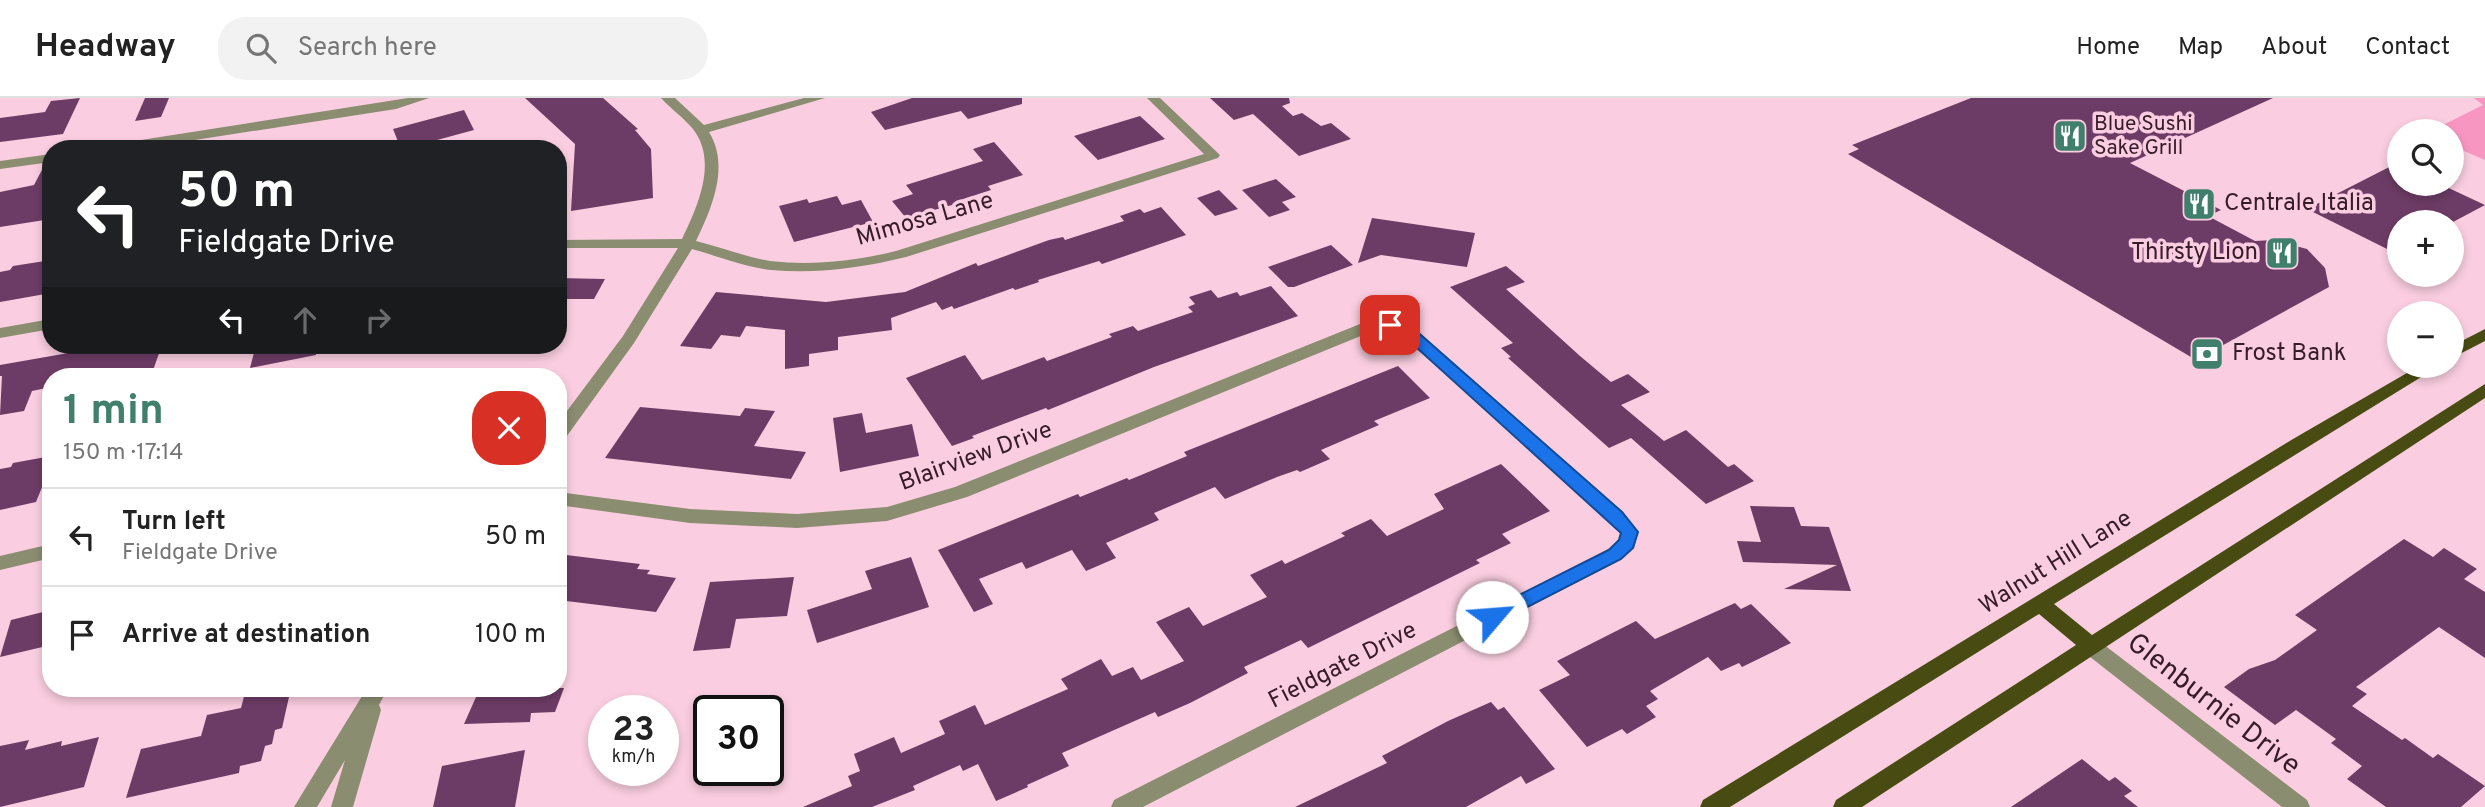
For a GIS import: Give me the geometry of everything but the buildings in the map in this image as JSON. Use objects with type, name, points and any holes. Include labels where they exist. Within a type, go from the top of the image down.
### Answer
[{"type":"main road","points":[[2464,346],[2485,334]]},
{"type":"main road","name":"Walnut Hill Lane","points":[[1711,807],[2299,443],[2410,378]]},
{"type":"main road","points":[[1844,807],[2485,390]]},
{"type":"main road","points":[[2041,604],[2092,647]]},
{"type":"street","points":[[168,140],[396,105],[423,98]]},
{"type":"street","points":[[567,423],[639,322],[688,243],[711,187],[712,154],[701,130],[667,98]]},
{"type":"street","points":[[701,130],[819,98]]},
{"type":"street","name":"Mimosa Lane","points":[[567,244],[688,243],[769,265],[821,267],[860,264],[901,254],[1213,155],[1153,98]]},
{"type":"street","points":[[0,165],[42,159]]},
{"type":"street","name":"Blairview Drive","points":[[567,499],[690,516],[797,521],[887,514],[961,492],[1371,326],[1390,325]]},
{"type":"street","name":"Fieldgate Drive","points":[[1122,807],[1615,554],[1627,543],[1629,532],[1616,516],[1409,333],[1390,325]]},
{"type":"street","points":[[0,333],[42,326]]},
{"type":"street","points":[[0,563],[42,553]]},
{"type":"street","name":"Glenburnie Drive","points":[[2092,647],[2299,807]]},
{"type":"street","points":[[305,807],[372,697]]},
{"type":"street","points":[[342,807],[375,697]]},
{"type":"shaded area","points":[[2474,98],[2485,98],[2485,160],[2464,151],[2464,119],[2455,119],[2483,105]]},
{"type":"place","name":"Blue Sushi Sake Grill","points":[[2070,136]]},
{"type":"place","name":"Centrale Italia","points":[[2199,204]]},
{"type":"place","name":"Thirsty Lion","points":[[2282,253]]},
{"type":"place","name":"Frost Bank","points":[[2207,354]]},
{"type":"route","points":[[1390,325],[1409,333],[1616,516],[1629,532],[1627,543],[1615,554],[1492,617]]}]
